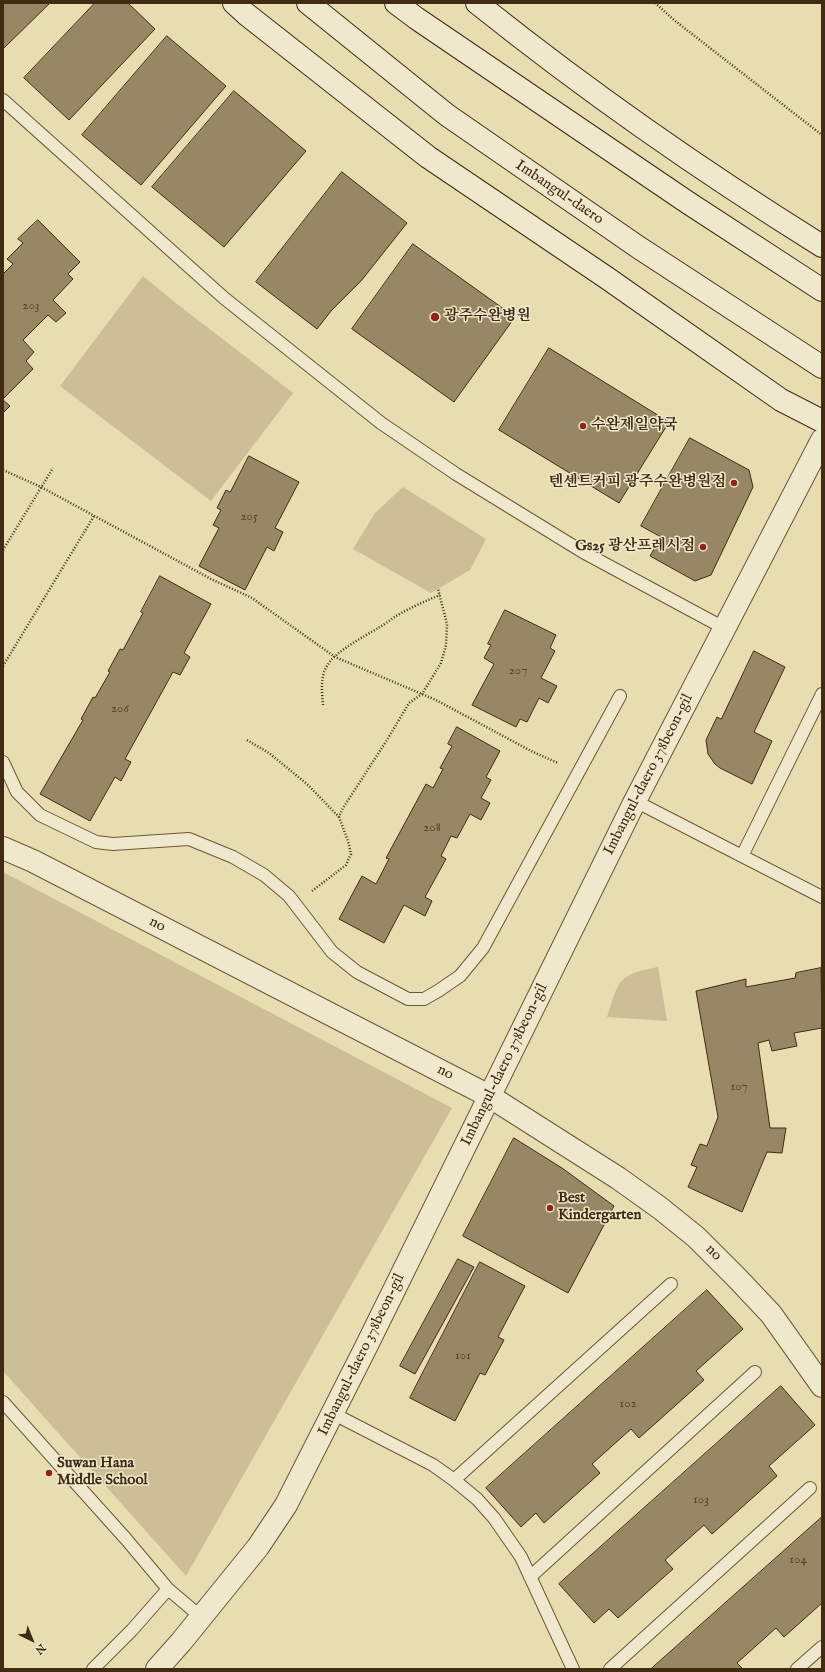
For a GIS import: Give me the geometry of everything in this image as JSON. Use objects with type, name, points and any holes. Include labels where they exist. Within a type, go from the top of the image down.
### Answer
[{"type":"street","points":[[234,3],[428,157],[607,278],[781,400],[822,421]]},
{"type":"street","name":"Imbangul-daero","points":[[308,3],[447,115],[638,247],[822,367]]},
{"type":"street","points":[[396,3],[680,197],[822,290]]},
{"type":"street","points":[[477,3],[545,58],[743,197],[822,246]]},
{"type":"street","name":"Imbangul-daero 378beon-gil","points":[[156,1669],[258,1547],[286,1505],[635,801],[822,440]]},
{"type":"street","name":"no","points":[[3,848],[40,865],[490,1096],[618,1178],[696,1236],[771,1314],[822,1386]]},
{"type":"lane","points":[[3,100],[224,298],[381,423],[456,474],[583,552],[724,628]]},
{"type":"lane","points":[[742,856],[822,694]]},
{"type":"lane","points":[[3,762],[17,792],[40,815],[96,842],[113,844],[189,840],[233,857],[264,875],[289,896],[332,952],[357,972],[408,999],[424,999],[460,976],[483,948],[620,696]]},
{"type":"lane","points":[[635,801],[822,897]]},
{"type":"lane","points":[[454,1480],[671,1284]]},
{"type":"lane","points":[[530,1577],[755,1372]]},
{"type":"lane","points":[[3,1402],[126,1539],[168,1589],[201,1617]]},
{"type":"lane","points":[[332,1414],[433,1466],[454,1480],[477,1499],[494,1518],[521,1557],[573,1669]]},
{"type":"lane","points":[[610,1669],[810,1488]]},
{"type":"lane","points":[[93,1669],[132,1630],[168,1589]]},
{"type":"lane","points":[[797,1669],[822,1647]]},
{"type":"path","points":[[655,3],[674,20],[822,135]]},
{"type":"path","points":[[3,550],[54,468]]},
{"type":"path","points":[[3,470],[42,488],[211,579],[252,598],[335,657],[436,700],[541,756],[580,772]]},
{"type":"path","points":[[3,666],[94,516]]},
{"type":"path","points":[[339,817],[353,791],[387,740],[409,703],[422,694],[441,663],[446,645],[447,624],[438,589]]},
{"type":"path","points":[[323,705],[322,680],[327,665],[335,657],[360,637],[378,628],[417,604],[440,595]]},
{"type":"path","points":[[247,740],[269,753],[306,784],[339,817],[348,841],[351,854],[346,865],[295,903]]},
{"type":"shaded area","points":[[143,276],[293,393],[211,501],[60,386]]},
{"type":"shaded area","points":[[403,487],[486,539],[470,570],[431,593],[353,549],[375,513]]},
{"type":"shaded area","points":[[3,872],[452,1108],[186,1576],[3,1371]]},
{"type":"shaded area","points":[[658,967],[667,1021],[607,1017],[617,988],[624,979],[642,970]]},
{"type":"building","points":[[3,3],[50,3],[3,49]]},
{"type":"building","points":[[95,3],[128,3],[155,29],[69,120],[24,78]]},
{"type":"building","points":[[167,36],[226,86],[141,185],[82,135]]},
{"type":"building","points":[[234,91],[306,151],[224,247],[152,187]]},
{"type":"building","points":[[342,172],[407,223],[361,281],[331,311],[317,329],[256,282]]},
{"type":"building","points":[[38,220],[80,262],[68,274],[73,279],[53,300],[66,313],[56,322],[48,315],[23,340],[34,352],[26,361],[33,369],[3,399],[3,274],[13,264],[7,259],[23,243],[18,239]]},
{"type":"building","points":[[413,244],[515,317],[454,402],[352,329]]},
{"type":"building","points":[[549,348],[669,422],[619,503],[499,430]]},
{"type":"building","points":[[3,400],[10,406],[3,413]]},
{"type":"building","points":[[690,438],[749,470],[753,487],[711,575],[695,581],[650,556],[661,537],[641,526]]},
{"type":"building","points":[[249,456],[299,482],[275,528],[283,532],[274,551],[267,547],[245,590],[199,566],[219,528],[213,525],[221,510],[217,508],[226,490],[230,492]]},
{"type":"building","points":[[160,576],[211,604],[184,653],[190,657],[180,675],[173,672],[125,759],[131,762],[121,781],[115,777],[90,821],[40,794],[83,720],[81,719],[93,697],[95,698],[110,672],[108,671],[120,649],[123,650],[143,613],[141,612]]},
{"type":"building","points":[[505,610],[556,635],[550,648],[555,651],[541,678],[557,686],[548,703],[539,698],[527,722],[520,719],[516,727],[472,705],[494,664],[484,658],[491,645],[488,644]]},
{"type":"building","points":[[754,651],[785,667],[754,732],[772,741],[752,784],[715,764],[708,754],[706,740],[717,717],[721,719]]},
{"type":"building","points":[[457,727],[500,751],[486,777],[491,780],[481,798],[490,803],[481,820],[470,814],[457,838],[451,836],[441,856],[446,859],[425,897],[432,901],[425,916],[404,905],[384,943],[339,919],[362,876],[376,884],[389,859],[386,858],[426,784],[433,788],[443,769],[440,768],[452,746],[448,744]]},
{"type":"building","points":[[821,968],[822,1028],[794,1033],[797,1046],[772,1051],[769,1040],[758,1043],[770,1128],[786,1128],[782,1153],[767,1152],[742,1212],[688,1187],[697,1167],[691,1165],[700,1144],[707,1146],[718,1117],[696,991],[746,979],[746,987],[795,978],[796,973]]},
{"type":"building","points":[[514,1138],[562,1168],[614,1206],[568,1293],[463,1236]]},
{"type":"building","points":[[458,1259],[474,1267],[415,1374],[400,1366]]},
{"type":"building","points":[[480,1262],[525,1286],[498,1337],[504,1340],[485,1375],[480,1373],[455,1421],[410,1398]]},
{"type":"building","points":[[707,1290],[743,1329],[696,1371],[704,1380],[639,1438],[631,1429],[592,1464],[600,1473],[544,1523],[536,1513],[521,1527],[486,1488]]},
{"type":"building","points":[[781,1386],[815,1425],[769,1466],[777,1476],[712,1534],[704,1525],[665,1560],[673,1569],[618,1618],[609,1609],[594,1623],[559,1584]]},
{"type":"building","points":[[822,1517],[822,1603],[784,1637],[776,1628],[737,1663],[743,1669],[651,1669]]},
{"type":"place","name":"광주수완병원","points":[[435,317]]},
{"type":"place","name":"수완제일약국","points":[[583,426]]},
{"type":"place","name":"텐센트커피 광주수완병원점","points":[[734,483]]},
{"type":"place","name":"Gs25 광산프레시점","points":[[703,547]]},
{"type":"place","name":"Best Kindergarten","points":[[550,1208]]},
{"type":"place","name":"Suwan Hana Middle School","points":[[49,1473]]}]
